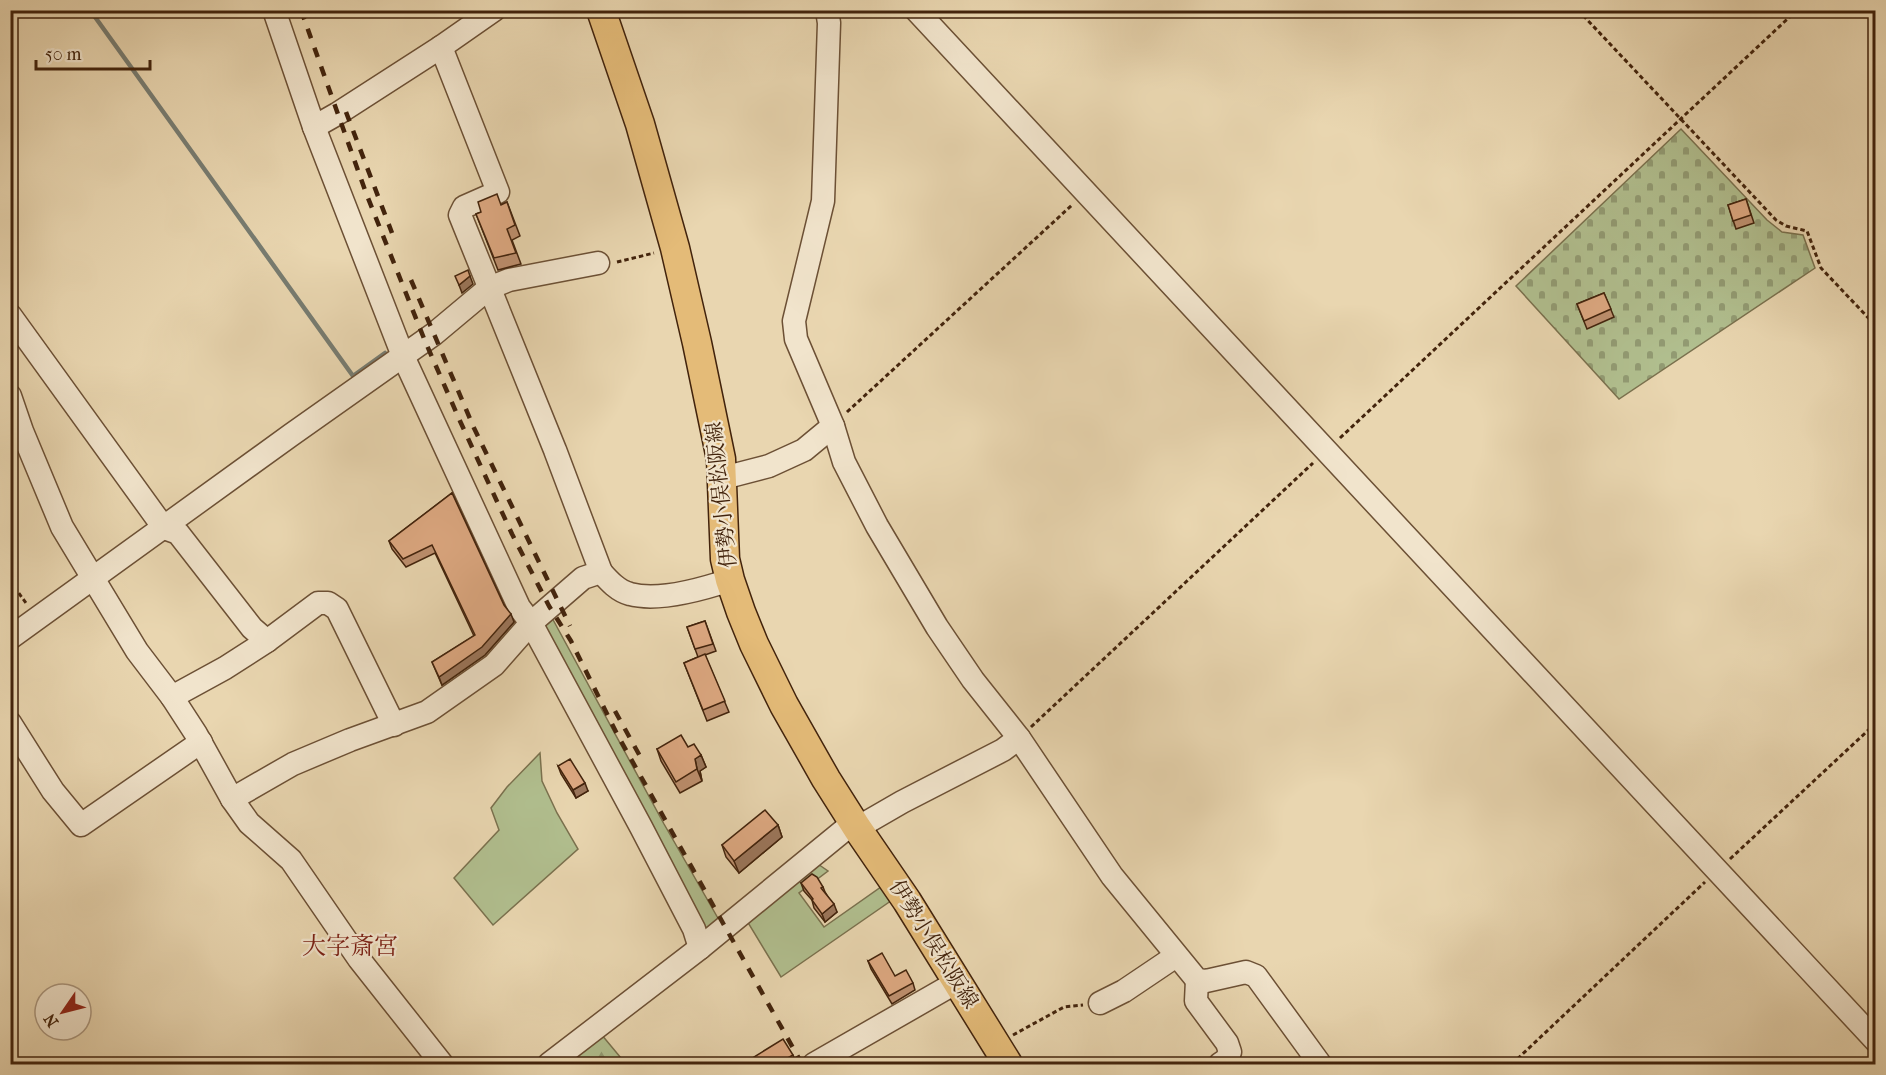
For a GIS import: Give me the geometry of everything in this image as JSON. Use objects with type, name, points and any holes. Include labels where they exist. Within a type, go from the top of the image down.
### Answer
[{"type":"main road","name":"伊勢小俣松阪線","points":[[601,10],[640,124],[675,248],[720,450],[725,559],[730,580],[754,644],[784,705],[855,825],[908,901],[1002,1054]]},
{"type":"street","points":[[274,10],[314,127],[403,356],[519,607],[531,623],[683,908],[694,929],[700,948]]},
{"type":"street","points":[[827,10],[829,23],[823,201],[794,321],[796,339],[833,426],[844,462],[877,526],[937,627],[973,680],[1019,738],[1112,876],[1197,980],[1206,981],[1246,972],[1256,976],[1320,1065]]},
{"type":"street","points":[[916,10],[1875,1041]]},
{"type":"street","points":[[314,127],[441,47],[488,12]]},
{"type":"street","points":[[441,47],[498,192],[464,207],[460,215],[555,450],[601,572],[612,584],[629,594],[643,596],[697,591],[730,580]]},
{"type":"street","points":[[10,638],[434,334],[489,288],[509,280],[598,263]]},
{"type":"street","points":[[10,315],[164,528],[178,533],[252,628],[267,641]]},
{"type":"street","points":[[10,396],[62,527],[137,651],[172,697],[201,742],[232,799],[249,824],[291,860],[359,958],[442,1065]]},
{"type":"street","points":[[723,478],[769,466],[804,450],[833,426]]},
{"type":"street","points":[[232,799],[293,764],[350,740],[428,712],[494,664],[531,623],[583,578],[601,572]]},
{"type":"street","points":[[172,697],[225,668],[267,641],[318,603],[328,603],[338,609],[394,725]]},
{"type":"street","points":[[10,723],[53,791],[81,825],[201,742]]},
{"type":"street","points":[[549,1065],[855,825],[1003,750],[1019,738]]},
{"type":"street","points":[[1100,1003],[1124,991],[1176,956]]},
{"type":"street","points":[[1197,980],[1196,1001],[1227,1043],[1230,1052],[1220,1065]]},
{"type":"street","points":[[814,1065],[957,982]]},
{"type":"path","points":[[1578,10],[1776,220],[1786,226],[1807,231],[1821,268],[1875,326]]},
{"type":"path","points":[[1019,738],[1797,10]]},
{"type":"path","points":[[833,426],[1085,193]]},
{"type":"path","points":[[598,263],[603,265],[675,248]]},
{"type":"path","points":[[10,581],[38,618]]},
{"type":"path","points":[[1512,1065],[1875,723]]},
{"type":"path","points":[[1002,1054],[1064,1007],[1100,1003]]},
{"type":"green space","points":[[1681,129],[1767,220],[1782,232],[1803,235],[1815,268],[1619,399],[1516,286]]},
{"type":"green space","points":[[551,616],[719,920],[706,930],[542,625]]},
{"type":"green space","points":[[540,753],[542,781],[578,849],[493,925],[454,878],[499,830],[491,808],[507,787]]},
{"type":"green space","points":[[815,862],[828,871],[799,893],[824,927],[881,887],[895,898],[781,977],[747,921]]},
{"type":"green space","points":[[601,1034],[626,1064],[562,1064]]},
{"type":"building","points":[[497,194],[501,205],[507,202],[515,225],[507,229],[516,253],[494,258],[476,214],[481,212],[478,202]]},
{"type":"building","points":[[1746,199],[1751,215],[1733,221],[1728,205]]},
{"type":"building","points":[[468,270],[470,276],[459,285],[455,276]]},
{"type":"building","points":[[1604,293],[1611,309],[1584,321],[1577,304]]},
{"type":"building","points":[[452,493],[504,605],[511,614],[482,647],[439,677],[432,662],[475,635],[432,545],[403,559],[389,541]]},
{"type":"building","points":[[705,621],[713,644],[695,649],[687,627]]},
{"type":"building","points":[[705,654],[725,701],[703,710],[684,663]]},
{"type":"building","points":[[681,735],[688,747],[694,744],[701,755],[695,759],[697,769],[676,782],[657,749]]},
{"type":"building","points":[[570,759],[585,783],[573,790],[558,766]]},
{"type":"building","points":[[765,810],[778,825],[734,861],[722,845]]},
{"type":"building","points":[[812,874],[817,877],[823,887],[821,888],[834,904],[822,914],[801,883]]},
{"type":"building","points":[[882,953],[895,976],[906,970],[913,983],[889,996],[868,961]]},
{"type":"building","points":[[783,1039],[793,1055],[784,1060],[787,1065],[741,1065]]},
{"type":"waterway","points":[[90,10],[353,376],[385,353]]},
{"type":"railway","points":[[301,10],[366,193],[425,341],[512,534],[549,606],[571,641],[617,734],[802,1064]]},
{"type":"railway","points":[[346,112],[392,233]]},
{"type":"railway","points":[[411,280],[474,428],[570,626]]},
{"type":"railway","points":[[615,711],[641,758]]},
{"type":"district","name":"大字斎宮","points":[[350,946]]}]
